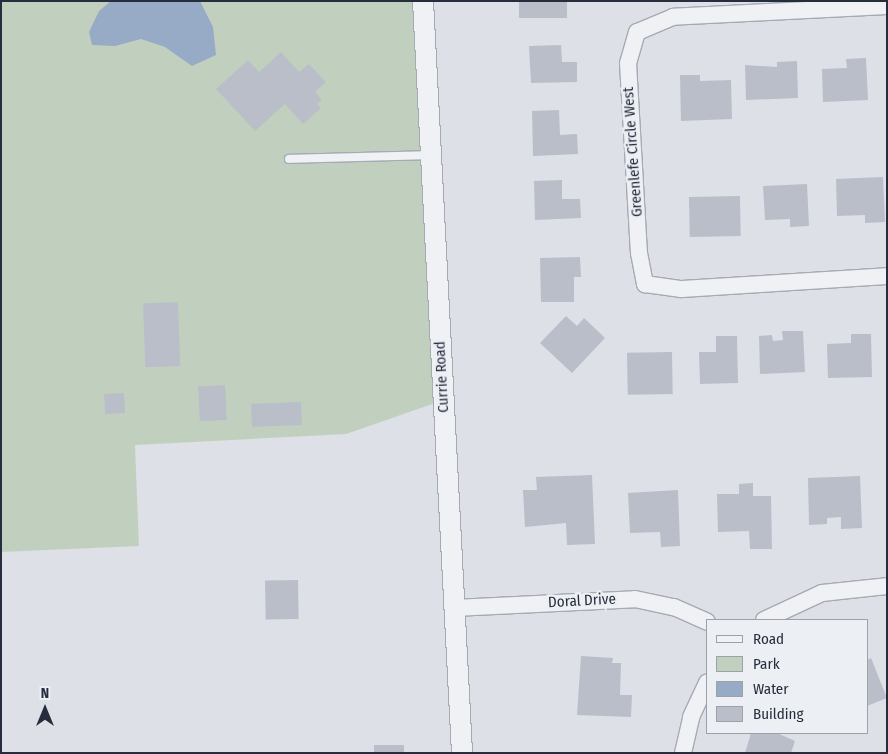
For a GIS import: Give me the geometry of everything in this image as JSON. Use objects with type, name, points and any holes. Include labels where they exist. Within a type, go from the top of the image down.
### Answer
[{"type":"street","name":"Currie Road","points":[[423,1],[462,753]]},
{"type":"street","name":"Greenlefe Circle West","points":[[887,6],[673,17],[637,32],[628,63],[639,253],[645,284],[682,289],[887,276]]},
{"type":"street","points":[[766,619],[822,593],[887,586]]},
{"type":"street","name":"Doral Drive","points":[[454,608],[634,600],[674,607],[706,622]]},
{"type":"street","points":[[683,753],[691,717],[706,685]]},
{"type":"lane","points":[[289,159],[431,155]]},
{"type":"green space","points":[[1,1],[421,1],[441,401],[346,434],[135,445],[139,546],[1,552]]},
{"type":"water","points":[[111,1],[200,1],[213,27],[216,55],[192,66],[165,47],[141,39],[115,46],[92,45],[89,32],[99,11]]},
{"type":"building","points":[[519,1],[567,1],[567,18],[519,18]]},
{"type":"building","points":[[561,45],[562,62],[577,62],[577,82],[531,83],[529,46]]},
{"type":"building","points":[[281,52],[299,72],[309,64],[326,82],[315,92],[322,100],[317,104],[321,108],[303,124],[285,104],[255,131],[216,89],[248,60],[259,72]]},
{"type":"building","points":[[866,58],[868,100],[823,102],[822,69],[847,68],[846,59]]},
{"type":"building","points":[[797,61],[798,98],[746,100],[745,65],[777,67],[777,62]]},
{"type":"building","points":[[680,75],[700,75],[700,81],[731,80],[732,119],[681,121]]},
{"type":"building","points":[[559,110],[560,135],[577,134],[578,154],[533,156],[532,111]]},
{"type":"building","points":[[883,177],[885,222],[865,223],[865,215],[837,216],[836,179]]},
{"type":"building","points":[[562,180],[562,199],[580,199],[581,218],[535,220],[534,181]]},
{"type":"building","points":[[807,184],[809,226],[790,227],[790,219],[765,220],[763,186]]},
{"type":"building","points":[[740,196],[741,236],[690,237],[689,197]]},
{"type":"building","points":[[580,257],[581,277],[574,277],[574,302],[541,302],[540,258]]},
{"type":"building","points":[[178,302],[180,366],[145,367],[143,303]]},
{"type":"building","points":[[566,316],[577,326],[584,318],[605,338],[572,373],[540,343]]},
{"type":"building","points":[[782,331],[803,331],[805,372],[760,374],[759,336],[772,335],[773,341],[783,340]]},
{"type":"building","points":[[851,334],[871,334],[872,377],[828,378],[827,344],[851,343]]},
{"type":"building","points":[[716,336],[737,336],[738,383],[700,384],[699,352],[716,352]]},
{"type":"building","points":[[672,352],[673,394],[628,395],[627,353]]},
{"type":"building","points":[[225,385],[227,420],[200,421],[198,386]]},
{"type":"building","points":[[124,393],[125,413],[105,414],[104,394]]},
{"type":"building","points":[[301,402],[302,425],[252,427],[251,404]]},
{"type":"building","points":[[592,475],[595,544],[567,545],[566,523],[525,527],[523,490],[537,490],[536,477]]},
{"type":"building","points":[[860,476],[862,528],[841,529],[841,517],[827,518],[827,524],[809,525],[808,478]]},
{"type":"building","points":[[753,483],[753,496],[771,496],[772,549],[750,549],[749,531],[718,532],[717,494],[739,494],[739,484]]},
{"type":"building","points":[[678,490],[680,546],[661,547],[660,532],[630,533],[628,493]]},
{"type":"building","points":[[298,580],[299,619],[266,620],[265,581]]},
{"type":"building","points":[[581,656],[613,658],[612,663],[621,663],[620,695],[632,695],[631,717],[577,715]]},
{"type":"building","points":[[871,658],[887,698],[868,706],[868,660]]},
{"type":"building","points":[[751,734],[779,734],[795,741],[791,753],[745,753]]},
{"type":"building","points":[[374,745],[404,745],[404,753],[374,753]]}]
